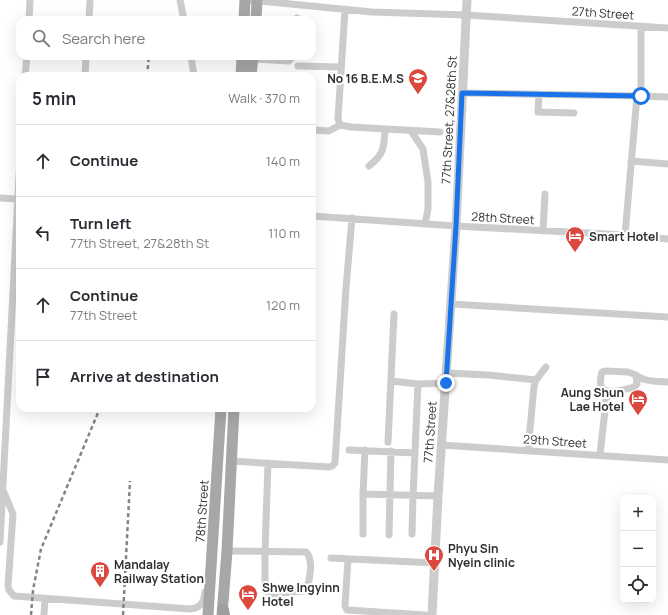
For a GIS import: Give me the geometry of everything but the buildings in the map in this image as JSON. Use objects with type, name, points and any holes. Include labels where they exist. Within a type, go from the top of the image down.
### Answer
[{"type":"main road","points":[[244,16],[245,0]]},
{"type":"main road","points":[[254,0],[256,16]]},
{"type":"main road","points":[[243,72],[248,60]]},
{"type":"main road","points":[[249,60],[251,72]]},
{"type":"main road","name":"78th Street","points":[[208,615],[222,412]]},
{"type":"main road","points":[[223,613],[234,412]]},
{"type":"street","points":[[29,16],[30,0]]},
{"type":"street","points":[[89,16],[90,0]]},
{"type":"street","points":[[180,0],[183,16]]},
{"type":"street","name":"27th Street","points":[[254,0],[345,9],[668,28]]},
{"type":"street","points":[[466,15],[467,0]]},
{"type":"street","points":[[340,125],[338,120],[345,9]]},
{"type":"street","name":"77th Street, 27&28th St","points":[[456,226],[466,15]]},
{"type":"street","points":[[625,235],[631,161],[639,96],[641,27]]},
{"type":"street","points":[[25,72],[27,60]]},
{"type":"street","points":[[85,72],[86,60]]},
{"type":"street","points":[[192,60],[194,72]]},
{"type":"street","points":[[275,60],[290,60]]},
{"type":"street","points":[[298,66],[341,67]]},
{"type":"street","points":[[462,93],[668,97]]},
{"type":"street","points":[[540,94],[538,112],[574,113]]},
{"type":"street","points":[[316,130],[329,131],[340,125],[385,130],[440,132]]},
{"type":"street","points":[[369,166],[378,158],[384,148],[385,130]]},
{"type":"street","points":[[411,131],[423,149],[428,182],[428,209],[425,224]]},
{"type":"street","points":[[631,161],[668,164]]},
{"type":"street","points":[[543,231],[545,194]]},
{"type":"street","points":[[0,198],[16,199]]},
{"type":"street","points":[[0,542],[4,415],[16,216]]},
{"type":"street","name":"28th Street","points":[[316,216],[456,226],[625,235],[668,239]]},
{"type":"street","points":[[231,461],[329,467],[335,463],[352,218]]},
{"type":"street","name":"77th Street","points":[[432,615],[441,445],[456,226]]},
{"type":"street","points":[[451,304],[668,317]]},
{"type":"street","points":[[388,442],[394,314]]},
{"type":"street","points":[[528,451],[532,392],[536,380],[546,366]]},
{"type":"street","points":[[447,372],[536,380]]},
{"type":"street","points":[[606,392],[600,386],[602,372],[624,372],[647,380],[668,382]]},
{"type":"street","points":[[606,392],[634,387],[636,384],[636,375]]},
{"type":"street","points":[[391,381],[418,384],[446,383]]},
{"type":"street","points":[[412,534],[418,384]]},
{"type":"street","points":[[600,455],[606,392]]},
{"type":"street","name":"29th Street","points":[[441,445],[668,460]]},
{"type":"street","points":[[349,450],[415,453]]},
{"type":"street","points":[[363,534],[365,450]]},
{"type":"street","points":[[389,535],[391,451]]},
{"type":"street","points":[[227,551],[265,551],[306,552],[311,560],[306,590],[302,592],[271,594],[265,590],[265,551],[268,463]]},
{"type":"street","points":[[2,487],[13,514],[8,586],[11,593],[18,598],[195,609],[203,602],[211,526],[214,518]]},
{"type":"street","points":[[363,494],[438,496]]},
{"type":"street","points":[[331,558],[434,563]]},
{"type":"street","points":[[348,559],[345,606],[347,610],[425,615]]},
{"type":"street","points":[[44,615],[45,599]]},
{"type":"railway","points":[[147,72],[149,60]]},
{"type":"railway","points":[[31,615],[33,590],[41,549],[98,412]]},
{"type":"railway","points":[[123,615],[130,481]]},
{"type":"place","name":"No 16 B.E.M.S","points":[[418,95]]},
{"type":"place","name":"Smart Hotel","points":[[575,253]]},
{"type":"place","name":"Aung Shun Lae Hotel","points":[[638,416]]},
{"type":"place","name":"Phyu Sin Nyein clinic","points":[[434,572]]},
{"type":"place","name":"Mandalay Railway Station","points":[[100,588]]},
{"type":"place","name":"Shwe Ingyinn Hotel","points":[[248,611]]},
{"type":"route","points":[[446,383],[456,226],[462,93],[641,96]]}]
